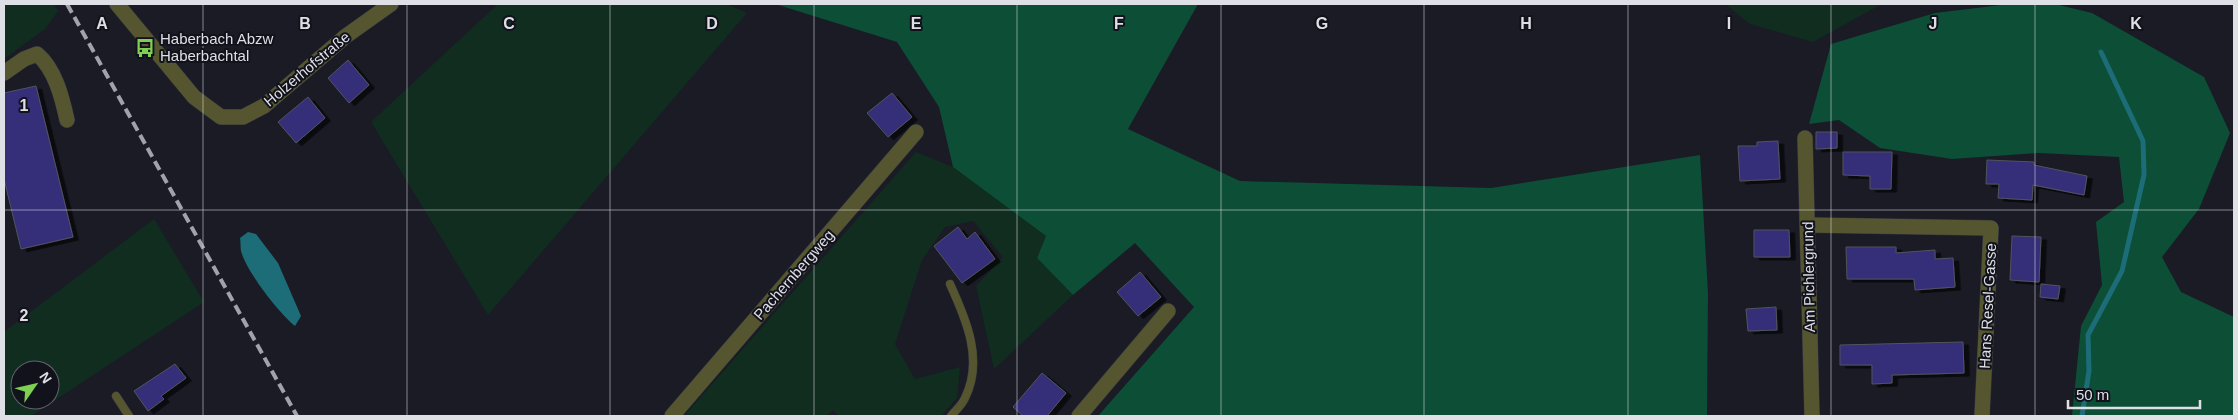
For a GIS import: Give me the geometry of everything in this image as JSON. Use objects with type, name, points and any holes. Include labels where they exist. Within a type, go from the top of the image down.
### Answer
[{"type":"street","name":"Holzerhofstraße","points":[[117,4],[194,97],[220,118],[242,117],[264,106],[346,36],[391,4]]},
{"type":"street","points":[[4,73],[24,59],[37,54],[46,61],[58,86],[67,120]]},
{"type":"street","name":"Pachernbergweg","points":[[672,416],[916,132]]},
{"type":"street","name":"Am Pichlergrund","points":[[1805,138],[1812,416]]},
{"type":"street","name":"Hans Resel-Gasse","points":[[1808,225],[1992,228],[1982,416]]},
{"type":"street","points":[[1079,416],[1168,311]]},
{"type":"lane","points":[[950,284],[966,320],[975,367],[965,399],[951,416]]},
{"type":"lane","points":[[116,396],[129,416]]},
{"type":"green space","points":[[4,4],[54,4],[58,11],[45,29],[4,59]]},
{"type":"green space","points":[[498,4],[727,4],[747,13],[488,315],[371,122]]},
{"type":"green space","points":[[775,4],[1198,4],[1128,129],[1240,181],[1491,188],[1700,155],[1708,293],[1707,416],[1098,416],[1194,307],[1135,243],[1073,295],[1037,258],[1046,236],[953,167],[939,107],[897,42]]},
{"type":"green space","points":[[1725,4],[1882,4],[1813,42],[1750,24]]},
{"type":"green space","points":[[2009,4],[2055,4],[2092,13],[2204,77],[2230,133],[2199,209],[2162,257],[2181,292],[2234,317],[2234,416],[2072,416],[2081,326],[2102,285],[2096,222],[2124,202],[2119,157],[2039,153],[1952,159],[1880,148],[1839,120],[1809,124],[1831,44],[1935,13]]},
{"type":"green space","points":[[916,152],[953,167],[1046,236],[1037,258],[1073,295],[994,369],[976,286],[1003,257],[973,221],[945,227],[922,260],[895,344],[915,379],[960,367],[957,398],[941,416],[839,416],[833,410],[827,416],[684,416]]},
{"type":"green space","points":[[154,219],[204,302],[60,397],[60,360],[10,360],[10,410],[40,410],[31,416],[4,416],[4,332]]},
{"type":"water","points":[[248,232],[256,234],[278,263],[301,316],[295,326],[265,292],[245,262],[241,252],[240,238]]},
{"type":"building","points":[[348,60],[369,85],[349,103],[328,78]]},
{"type":"building","points":[[36,86],[73,237],[21,249],[4,179],[4,93]]},
{"type":"building","points":[[892,93],[912,117],[888,137],[867,113]]},
{"type":"building","points":[[308,97],[325,118],[296,143],[278,122]]},
{"type":"building","points":[[1816,132],[1837,132],[1837,148],[1816,149]]},
{"type":"building","points":[[1778,141],[1780,179],[1740,181],[1738,146],[1757,146],[1757,142]]},
{"type":"building","points":[[1843,152],[1892,152],[1891,189],[1870,189],[1870,176],[1843,175]]},
{"type":"building","points":[[1987,160],[2034,162],[2034,165],[2087,176],[2084,195],[2033,185],[2032,200],[1998,198],[1999,184],[1986,184]]},
{"type":"building","points":[[958,227],[967,239],[975,232],[995,259],[962,283],[934,246]]},
{"type":"building","points":[[1754,230],[1789,230],[1790,257],[1754,257]]},
{"type":"building","points":[[2012,236],[2041,237],[2039,282],[2010,280]]},
{"type":"building","points":[[1846,247],[1896,247],[1896,253],[1935,250],[1935,259],[1953,258],[1955,287],[1915,290],[1914,279],[1847,279]]},
{"type":"building","points":[[1140,272],[1161,297],[1138,316],[1117,292]]},
{"type":"building","points":[[2041,284],[2060,286],[2058,299],[2040,297]]},
{"type":"building","points":[[1776,307],[1777,330],[1748,331],[1746,309]]},
{"type":"building","points":[[1963,342],[1964,373],[1892,375],[1892,383],[1872,384],[1872,365],[1840,365],[1840,345]]},
{"type":"building","points":[[175,364],[186,378],[161,396],[164,399],[148,411],[134,391]]},
{"type":"building","points":[[1042,373],[1066,393],[1047,416],[1023,416],[1013,407]]},
{"type":"waterway","points":[[2082,416],[2089,371],[2088,335],[2122,271],[2144,175],[2143,141],[2101,52]]},
{"type":"railway","points":[[67,4],[297,416]]},
{"type":"place","name":"Haberbach Abzw Haberbachtal","points":[[145,48]]}]
